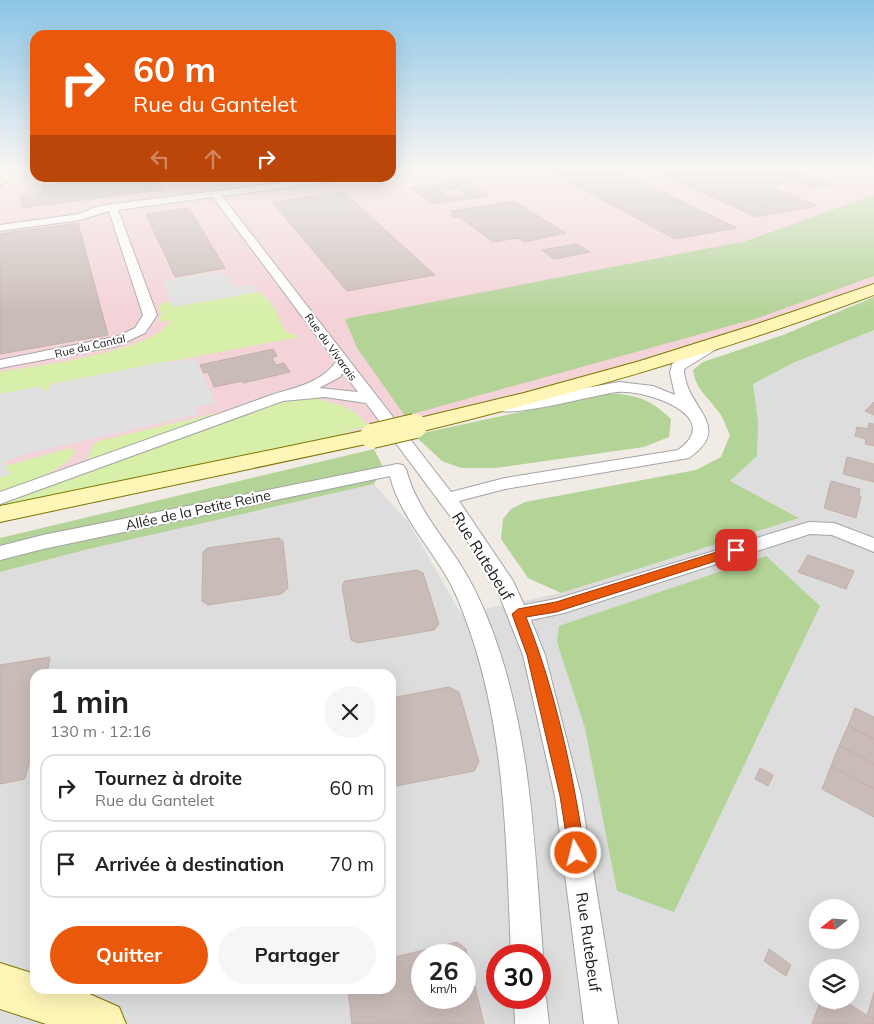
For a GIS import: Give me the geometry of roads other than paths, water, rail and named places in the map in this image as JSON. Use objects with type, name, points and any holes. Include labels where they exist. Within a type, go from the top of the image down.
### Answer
[{"type":"main road","points":[[0,514],[372,436],[483,410],[721,344],[874,290]]},
{"type":"main road","points":[[0,526],[133,487]]},
{"type":"main road","points":[[0,986],[71,1009],[102,1024]]},
{"type":"street","points":[[0,222],[24,219]]},
{"type":"street","points":[[0,228],[67,219]]},
{"type":"street","name":"Rue du Cantal","points":[[0,364],[112,343],[142,330],[147,323],[150,309],[116,219]]},
{"type":"street","name":"Rue du Vivarais","points":[[234,219],[446,499]]},
{"type":"street","points":[[446,499],[505,484],[683,454],[695,446],[702,426],[692,412],[676,377],[677,367],[693,356],[721,344]]},
{"type":"street","points":[[0,498],[258,404],[298,393],[335,374],[342,363]]},
{"type":"street","points":[[483,410],[543,402],[615,386],[660,393],[672,398],[692,412]]},
{"type":"street","points":[[298,393],[324,392],[370,399]]},
{"type":"street","points":[[396,469],[400,487],[455,574],[469,603],[486,644],[501,697],[512,766],[526,944]]},
{"type":"street","name":"Allée de la Petite Reine","points":[[0,553],[43,542],[396,469]]},
{"type":"street","name":"Rue Rutebeuf","points":[[446,499],[506,586],[534,655],[568,796],[601,1024]]},
{"type":"street","points":[[518,614],[556,607],[808,528],[834,529],[874,544]]},
{"type":"street","points":[[531,1009],[532,1024]]}]
